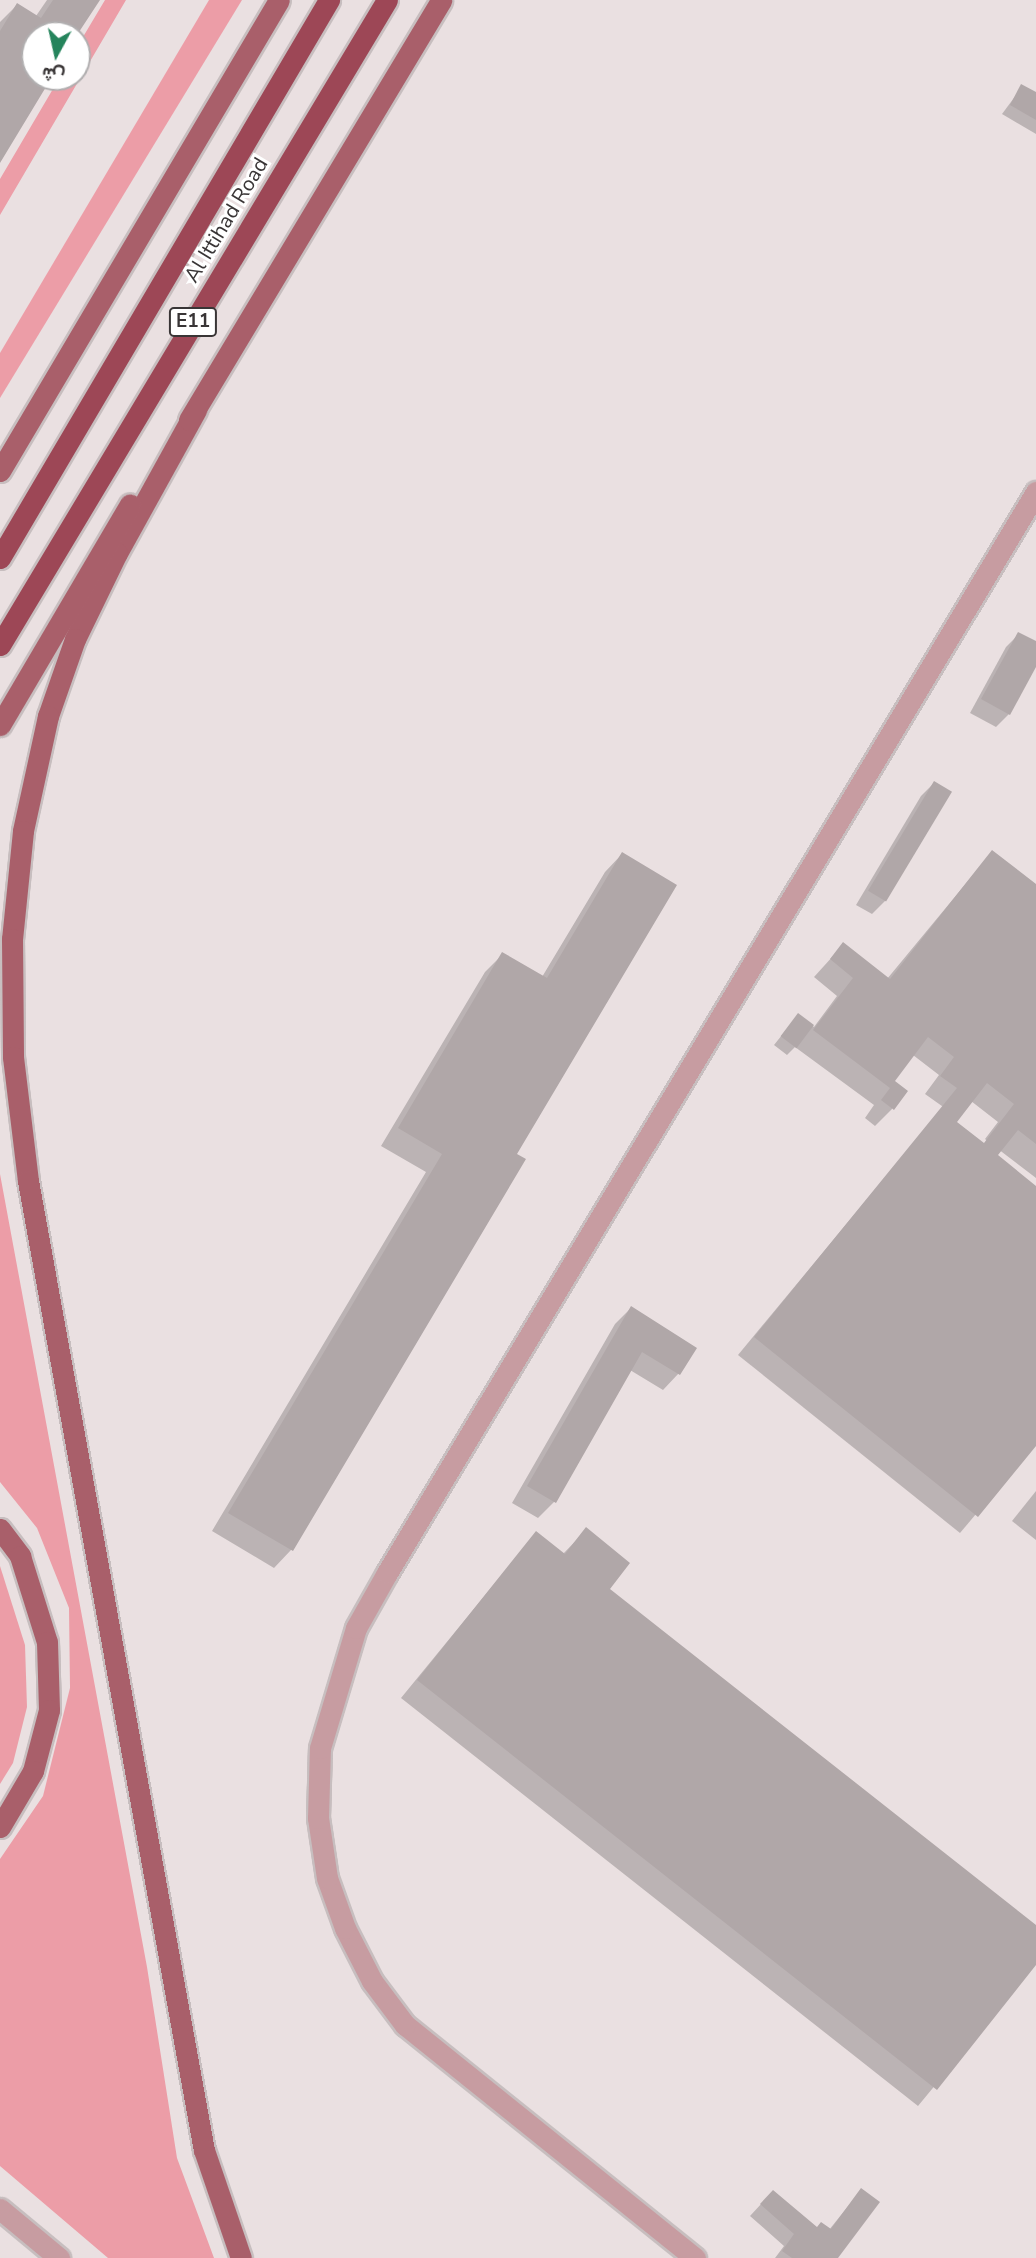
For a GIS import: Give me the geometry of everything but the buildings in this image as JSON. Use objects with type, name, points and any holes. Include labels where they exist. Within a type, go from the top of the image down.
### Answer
[{"type":"highway","name":"Al Ittihad Road","points":[[0,558],[329,0]]},
{"type":"highway","name":"Al Ittihad Road","points":[[0,645],[387,0]]},
{"type":"main road","points":[[0,471],[279,0]]},
{"type":"main road","points":[[241,2258],[204,2150],[28,1181],[13,1057],[12,939],[20,858],[48,716],[75,639],[111,565],[196,410],[441,0]]},
{"type":"main road","points":[[0,461],[40,404]]},
{"type":"main road","points":[[0,725],[112,530],[196,410]]},
{"type":"main road","points":[[0,1529],[20,1556],[47,1642],[49,1710],[33,1771],[0,1827]]},
{"type":"street","points":[[695,2258],[405,2025],[372,1981],[345,1928],[327,1878],[318,1818],[320,1748],[356,1628],[381,1584],[1036,492]]},
{"type":"street","points":[[0,2209],[59,2258]]},
{"type":"shaded area","points":[[105,0],[126,0],[91,60],[91,24]]},
{"type":"shaded area","points":[[209,0],[242,0],[0,398],[0,353]]},
{"type":"shaded area","points":[[52,91],[73,91],[0,215],[0,179]]},
{"type":"shaded area","points":[[0,1174],[147,1967],[177,2158],[214,2258],[108,2258],[0,2166],[0,1859],[43,1796],[70,1688],[69,1608],[37,1528],[0,1482]]},
{"type":"shaded area","points":[[0,1566],[25,1645],[27,1707],[13,1763],[0,1784]]}]
